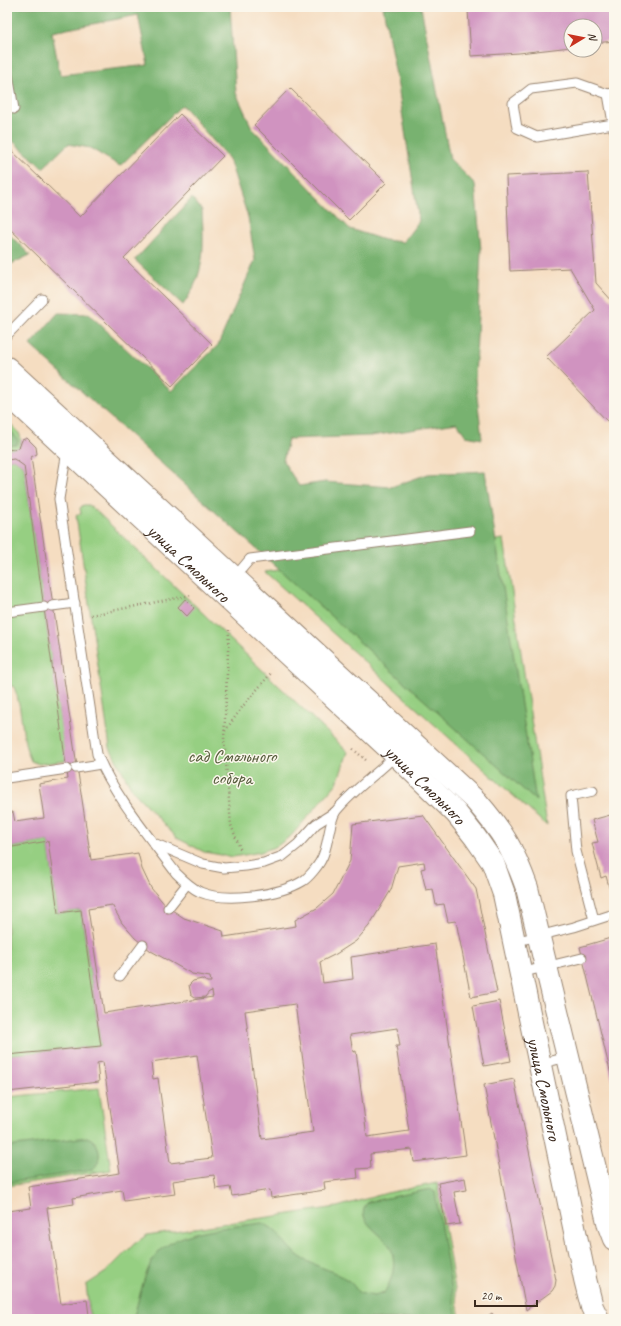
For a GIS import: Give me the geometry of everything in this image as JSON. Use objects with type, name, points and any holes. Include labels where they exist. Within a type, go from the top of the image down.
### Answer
[{"type":"street","name":"улица Смольного","points":[[7,368],[227,585],[403,748],[476,801],[498,825],[515,855],[527,888],[609,1226],[614,1239]]},
{"type":"street","name":"улица Смольного","points":[[7,393],[67,448],[227,585]]},
{"type":"street","name":"улица Смольного","points":[[403,748],[456,813],[493,863],[504,894],[584,1279],[592,1307],[598,1319]]},
{"type":"lane","points":[[7,69],[14,109]]},
{"type":"lane","points":[[577,83],[611,93],[614,127],[537,137],[518,128],[513,103],[531,89],[577,83]]},
{"type":"lane","points":[[7,335],[42,299]]},
{"type":"lane","points":[[67,448],[60,499],[97,754],[104,772],[176,873],[187,884],[201,892],[222,896],[252,896],[282,890],[304,880],[321,860],[335,812]]},
{"type":"lane","points":[[227,585],[250,559],[470,531]]},
{"type":"lane","points":[[7,612],[75,603]]},
{"type":"lane","points":[[154,843],[203,864],[224,868],[264,863],[283,856],[298,844],[316,824],[335,812],[350,796],[380,772],[403,748]]},
{"type":"lane","points":[[7,778],[101,764]]},
{"type":"lane","points":[[593,791],[571,796],[576,851],[594,920]]},
{"type":"lane","points":[[168,908],[187,884]]},
{"type":"lane","points":[[514,942],[614,914]]},
{"type":"lane","points":[[120,976],[143,945]]},
{"type":"lane","points":[[520,973],[582,958]]},
{"type":"lane","points":[[540,1064],[568,1057]]},
{"type":"path","points":[[89,615],[192,596]]},
{"type":"path","points":[[229,630],[225,731],[231,825],[244,857]]},
{"type":"path","points":[[225,731],[243,706],[272,672]]},
{"type":"green space","points":[[7,7],[230,7],[236,93],[252,128],[350,229],[384,240],[403,242],[419,221],[398,86],[383,7],[421,7],[450,159],[475,184],[481,250],[475,379],[482,439],[466,436],[457,423],[371,436],[288,439],[283,461],[299,486],[325,482],[391,487],[428,474],[485,471],[536,801],[30,345],[58,313],[89,314],[171,391],[218,345],[255,260],[248,217],[229,159],[182,105],[120,166],[90,148],[68,144],[43,168],[7,136]],"holes":[[[138,15],[148,65],[60,75],[52,32]]]},
{"type":"green space","points":[[192,198],[202,210],[202,260],[196,282],[183,305],[135,260]]},
{"type":"green space","points":[[7,232],[30,255],[7,266]]},
{"type":"green space","points":[[7,421],[19,433],[21,439],[19,448],[7,450]]},
{"type":"green space","points":[[7,426],[18,440],[17,445],[7,446]]},
{"type":"green space","points":[[14,459],[24,466],[66,761],[39,764],[31,761],[25,743],[17,696],[14,687],[7,684],[7,460]]},
{"type":"green space","name":"сад Смольного собора","points":[[83,505],[89,505],[93,508],[348,752],[337,783],[292,835],[277,846],[261,852],[233,857],[204,852],[177,838],[133,791],[110,748],[76,515],[81,514],[80,508]]},
{"type":"green space","points":[[504,539],[547,826],[265,572]]},
{"type":"green space","points":[[48,841],[58,913],[81,910],[101,1046],[7,1055],[7,848]]},
{"type":"green space","points":[[99,1088],[111,1170],[7,1186],[7,1097]]},
{"type":"green space","points":[[87,1137],[92,1139],[99,1151],[98,1161],[93,1170],[7,1183],[7,1147]]},
{"type":"green space","points":[[437,1183],[460,1319],[74,1319],[90,1316],[86,1285],[106,1272],[134,1244],[147,1235],[337,1207],[387,1193]]},
{"type":"green space","points":[[430,1189],[435,1192],[457,1319],[133,1319],[148,1270],[151,1263],[160,1251],[171,1243],[185,1236],[216,1229],[262,1223],[277,1232],[290,1248],[300,1257],[342,1277],[350,1282],[359,1293],[374,1296],[384,1293],[393,1272],[393,1255],[388,1243],[366,1221],[364,1209],[368,1202]]},
{"type":"building","points":[[485,7],[614,7],[614,41],[603,42],[603,18],[563,18],[563,48],[519,53],[471,56],[468,10]]},
{"type":"building","points":[[290,88],[386,183],[349,220],[254,125]]},
{"type":"building","points":[[180,114],[223,156],[124,258],[212,344],[172,386],[7,226],[7,146],[80,217]]},
{"type":"building","points":[[588,172],[596,283],[614,303],[614,416],[608,422],[546,357],[595,310],[570,268],[510,271],[506,176]]},
{"type":"building","points":[[27,438],[36,447],[37,454],[31,457],[91,860],[138,853],[142,869],[151,888],[166,906],[184,918],[223,931],[224,937],[296,926],[295,920],[317,908],[333,894],[350,861],[353,824],[423,815],[476,889],[497,992],[471,997],[456,921],[448,922],[444,904],[436,905],[433,889],[426,890],[421,869],[425,868],[424,862],[398,866],[391,890],[369,926],[356,941],[320,962],[323,983],[353,979],[351,957],[435,944],[466,1155],[414,1162],[412,1149],[370,1154],[371,1168],[357,1169],[358,1178],[324,1182],[325,1190],[271,1198],[270,1190],[232,1196],[230,1187],[216,1189],[214,1175],[173,1181],[175,1194],[124,1201],[122,1190],[73,1198],[74,1204],[47,1208],[61,1304],[87,1300],[89,1315],[65,1319],[7,1319],[7,1211],[31,1208],[28,1187],[120,1173],[103,1062],[97,1063],[99,1082],[7,1092],[7,1055],[101,1046],[81,910],[58,913],[48,841],[7,848],[7,813],[13,812],[15,822],[44,818],[39,784],[68,779],[24,466],[14,459],[7,460],[7,450],[19,448],[22,440]],"holes":[[[112,905],[122,923],[135,938],[151,951],[192,974],[210,977],[211,982],[207,982],[202,979],[193,981],[189,985],[191,995],[195,998],[205,997],[212,991],[213,997],[104,1013],[88,909]],[[295,1004],[313,1132],[262,1139],[245,1011]],[[397,1028],[400,1046],[396,1046],[409,1131],[367,1137],[356,1051],[353,1052],[350,1035]],[[197,1055],[212,1158],[170,1163],[158,1078],[153,1079],[151,1062]]]},
{"type":"building","points":[[185,599],[194,608],[187,616],[178,607]]},
{"type":"building","points":[[614,814],[613,901],[606,876],[601,878],[592,843],[598,842],[592,820]]},
{"type":"building","points":[[614,937],[614,1083],[613,1083],[580,947]]},
{"type":"building","points":[[499,1001],[511,1061],[484,1066],[473,1006]]},
{"type":"building","points":[[514,1079],[556,1280],[552,1291],[526,1310],[484,1085]]},
{"type":"building","points":[[465,1178],[467,1190],[454,1192],[460,1224],[446,1226],[438,1183]]},
{"type":"building","points":[[492,1313],[496,1319],[483,1319]]}]
